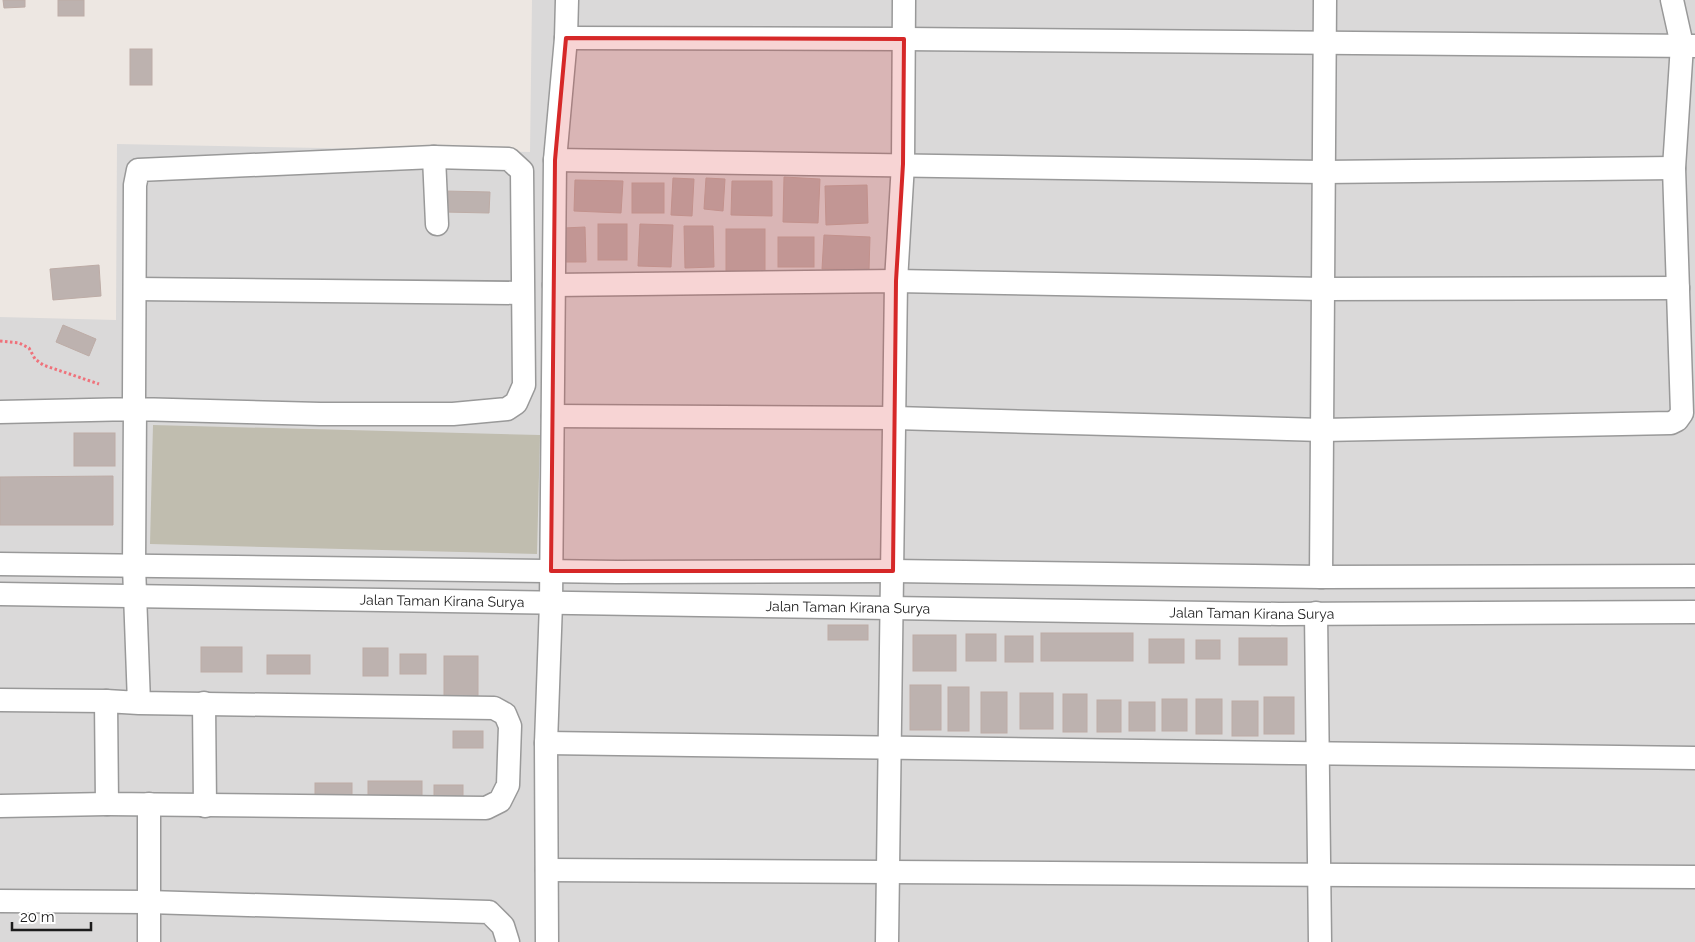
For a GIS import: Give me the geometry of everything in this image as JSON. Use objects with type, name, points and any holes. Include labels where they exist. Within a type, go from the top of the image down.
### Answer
[{"type":"street","points":[[547,942],[546,743],[551,603],[555,160],[566,38],[567,0]]},
{"type":"street","points":[[887,942],[888,750],[893,571],[896,281],[903,164],[904,0]]},
{"type":"street","points":[[1321,577],[1325,0]]},
{"type":"street","points":[[553,416],[895,418],[1322,430],[1671,423],[1677,420],[1682,413],[1674,168],[1689,46],[1672,0]]},
{"type":"street","points":[[566,38],[1689,46]]},
{"type":"street","points":[[434,157],[437,224]]},
{"type":"street","points":[[0,412],[135,404],[320,414],[453,414],[507,409],[516,403],[524,384],[522,171],[517,164],[509,159],[434,157],[138,170],[135,185],[136,289],[135,404],[134,566],[139,703]]},
{"type":"street","points":[[555,160],[1324,172],[1674,168]]},
{"type":"street","points":[[554,285],[896,281],[1323,289],[1678,288]]},
{"type":"street","points":[[136,289],[522,293]]},
{"type":"street","points":[[0,564],[551,571],[893,571],[1321,577],[1695,576]]},
{"type":"street","name":"Jalan Taman Kirana Surya","points":[[0,594],[892,609],[1316,613],[1695,612]]},
{"type":"street","points":[[1316,613],[1320,942]]},
{"type":"street","points":[[0,700],[494,708],[505,714],[510,726],[508,785],[500,801],[486,808],[149,804],[0,806]]},
{"type":"street","points":[[106,701],[107,804]]},
{"type":"street","points":[[204,703],[205,806]]},
{"type":"street","points":[[546,743],[888,750],[1318,751],[1695,758]]},
{"type":"street","points":[[149,804],[149,942]]},
{"type":"street","points":[[547,870],[1695,877]]},
{"type":"street","points":[[0,901],[148,902],[489,912],[503,926],[508,942]]},
{"type":"path","points":[[0,342],[19,342],[29,348],[36,359],[43,365],[109,387],[135,404]]},
{"type":"highlighted area","points":[[566,38],[904,39],[903,164],[896,281],[893,571],[551,571],[555,160]]},
{"type":"shaded area","points":[[532,0],[1695,0],[1695,942],[0,942],[0,317],[116,320],[117,144],[530,152]]},
{"type":"shaded area","points":[[153,425],[540,435],[537,554],[150,544]]},
{"type":"building","points":[[3,0],[25,0],[25,7],[4,8]]},
{"type":"building","points":[[58,0],[84,0],[84,16],[58,16]]},
{"type":"building","points":[[130,49],[152,49],[152,85],[130,85]]},
{"type":"building","points":[[784,177],[820,179],[818,223],[783,222]]},
{"type":"building","points":[[673,178],[694,179],[692,216],[671,215]]},
{"type":"building","points":[[706,178],[725,179],[723,211],[704,209]]},
{"type":"building","points":[[575,180],[623,181],[621,213],[574,211]]},
{"type":"building","points":[[732,181],[772,181],[772,216],[731,215]]},
{"type":"building","points":[[632,183],[664,183],[664,213],[632,213]]},
{"type":"building","points":[[867,185],[868,223],[826,225],[825,186]]},
{"type":"building","points":[[444,191],[490,192],[489,213],[444,212]]},
{"type":"building","points":[[598,224],[627,224],[627,260],[598,260]]},
{"type":"building","points":[[640,224],[673,225],[671,267],[638,266]]},
{"type":"building","points":[[684,226],[713,226],[714,267],[685,268]]},
{"type":"building","points":[[585,227],[586,262],[564,262],[564,228]]},
{"type":"building","points":[[726,229],[765,229],[765,272],[726,272]]},
{"type":"building","points":[[824,235],[870,237],[869,270],[822,269]]},
{"type":"building","points":[[778,237],[814,237],[814,267],[778,267]]},
{"type":"building","points":[[99,265],[101,296],[53,300],[50,269]]},
{"type":"building","points":[[63,325],[96,339],[89,356],[56,342]]},
{"type":"building","points":[[74,433],[115,433],[115,466],[74,466]]},
{"type":"building","points":[[113,476],[113,525],[0,525],[0,477]]},
{"type":"building","points":[[828,625],[868,625],[868,640],[828,640]]},
{"type":"building","points":[[1041,633],[1133,633],[1133,661],[1041,661]]},
{"type":"building","points":[[966,634],[996,634],[996,661],[966,661]]},
{"type":"building","points":[[913,635],[956,635],[956,671],[913,671]]},
{"type":"building","points":[[1005,636],[1033,636],[1033,662],[1005,662]]},
{"type":"building","points":[[1239,638],[1287,638],[1287,665],[1239,665]]},
{"type":"building","points":[[1149,639],[1184,639],[1184,663],[1149,663]]},
{"type":"building","points":[[1196,640],[1220,640],[1220,659],[1196,659]]},
{"type":"building","points":[[201,647],[242,647],[242,672],[201,672]]},
{"type":"building","points":[[363,648],[388,648],[388,676],[363,676]]},
{"type":"building","points":[[400,654],[426,654],[426,674],[400,674]]},
{"type":"building","points":[[267,655],[310,655],[310,674],[267,674]]},
{"type":"building","points":[[444,656],[478,656],[478,696],[444,696]]},
{"type":"building","points":[[910,685],[941,685],[941,730],[910,730]]},
{"type":"building","points":[[948,687],[969,687],[969,731],[948,731]]},
{"type":"building","points":[[981,692],[1007,692],[1007,733],[981,733]]},
{"type":"building","points":[[1020,693],[1053,693],[1053,729],[1020,729]]},
{"type":"building","points":[[1063,694],[1087,694],[1087,732],[1063,732]]},
{"type":"building","points":[[1264,697],[1294,697],[1294,734],[1264,734]]},
{"type":"building","points":[[1162,699],[1187,699],[1187,731],[1162,731]]},
{"type":"building","points":[[1196,699],[1222,699],[1222,734],[1196,734]]},
{"type":"building","points":[[1097,700],[1121,700],[1121,732],[1097,732]]},
{"type":"building","points":[[1232,701],[1258,701],[1258,736],[1232,736]]},
{"type":"building","points":[[1129,702],[1155,702],[1155,731],[1129,731]]},
{"type":"building","points":[[453,731],[483,731],[483,748],[453,748]]},
{"type":"building","points":[[368,781],[422,781],[422,799],[368,799]]},
{"type":"building","points":[[315,783],[352,783],[352,797],[315,797]]},
{"type":"building","points":[[434,785],[463,785],[463,803],[434,803]]}]
